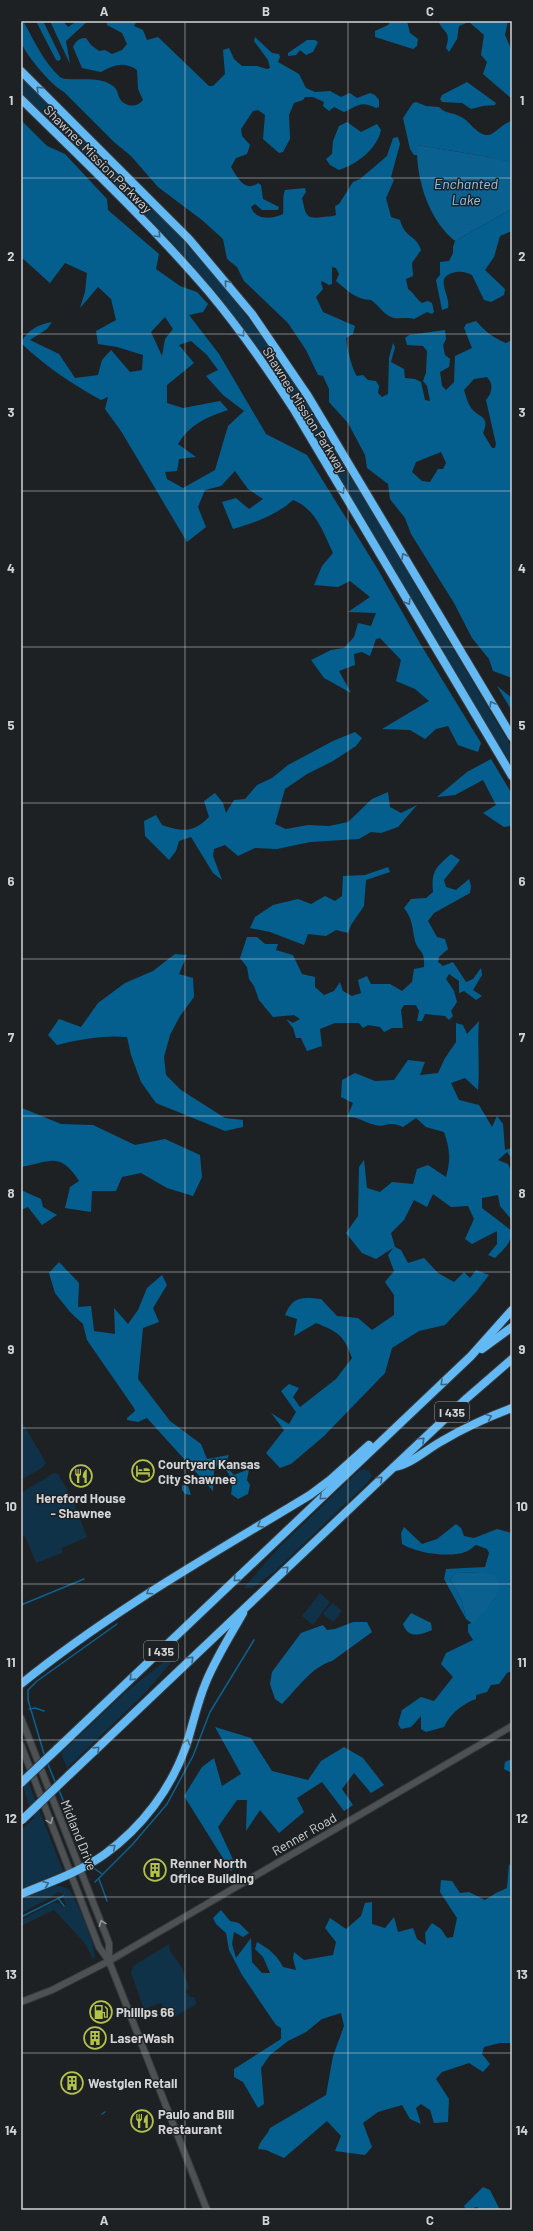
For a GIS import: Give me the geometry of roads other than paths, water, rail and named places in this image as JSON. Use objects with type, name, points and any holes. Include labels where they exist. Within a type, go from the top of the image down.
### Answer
[{"type":"highway","name":"Shawnee Mission Parkway","points":[[21,71],[189,239],[256,320],[308,396],[512,737]]},
{"type":"highway","name":"Shawnee Mission Parkway","points":[[21,99],[171,249],[210,293],[255,352],[293,408],[512,776]]},
{"type":"highway","points":[[471,1356],[512,1310]]},
{"type":"highway","name":"I 435","points":[[21,1783],[471,1356],[512,1327]]},
{"type":"highway","name":"I 435","points":[[22,1820],[467,1398],[512,1359]]},
{"type":"highway","points":[[394,1467],[404,1466],[420,1453],[462,1430],[512,1408]]},
{"type":"highway","points":[[21,1684],[152,1590],[310,1495],[330,1480],[377,1438],[390,1432]]},
{"type":"highway","points":[[21,1894],[81,1869],[106,1853],[128,1835],[147,1815],[163,1793],[186,1746],[210,1672],[247,1605]]},
{"type":"highway","points":[[21,1677],[36,1672]]},
{"type":"main road","name":"Midland Drive","points":[[21,1718],[109,1943],[109,1961]]},
{"type":"main road","name":"Renner Road","points":[[21,2002],[64,1985],[109,1961],[512,1726]]},
{"type":"main road","name":"Midland Drive","points":[[21,1745],[98,1947],[109,1961],[207,2210]]},
{"type":"water","name":"Enchanted Lake","points":[[417,145],[489,157],[512,163],[512,209],[455,241],[438,222],[426,198],[421,185],[417,158]]},
{"type":"water","points":[[182,1485],[188,1486],[191,1495],[185,1494],[182,1490]]},
{"type":"water","points":[[482,1572],[496,1577],[500,1586],[495,1598],[473,1624],[466,1619],[462,1601],[450,1579],[456,1573]]},
{"type":"water","points":[[411,1613],[431,1623],[432,1630],[419,1634],[411,1634],[408,1632],[403,1624]]},
{"type":"water","points":[[353,1622],[367,1622],[372,1632],[332,1661],[317,1668],[282,1704],[275,1699],[270,1684],[272,1672],[301,1633],[323,1625],[327,1630],[335,1629]]},
{"type":"waterway","points":[[21,1605],[84,1579]]},
{"type":"waterway","points":[[45,1757],[28,1700],[28,1690],[37,1681],[117,1624]]},
{"type":"waterway","points":[[95,1882],[132,1845],[167,1804],[193,1756],[210,1712],[254,1640]]},
{"type":"waterway","points":[[29,1709],[35,1708],[44,1711]]},
{"type":"waterway","points":[[47,1762],[56,1784]]},
{"type":"waterway","points":[[59,1790],[67,1810]]},
{"type":"waterway","points":[[91,1866],[102,1874]]},
{"type":"waterway","points":[[99,1879],[107,1901]]},
{"type":"waterway","points":[[21,1917],[63,1896]]},
{"type":"waterway","points":[[58,1898],[64,1906]]},
{"type":"place","name":"Courtyard Kansas City Shawnee","points":[[143,1471]]},
{"type":"place","name":"Hereford House - Shawnee","points":[[81,1476]]},
{"type":"place","name":"Renner North Office Building","points":[[155,1870]]},
{"type":"place","name":"Phillips 66","points":[[101,2012]]},
{"type":"place","name":"LaserWash","points":[[95,2038]]},
{"type":"place","name":"Westglen Retail","points":[[72,2083]]},
{"type":"place","name":"Paulo and Bill Restaurant","points":[[142,2121]]}]
